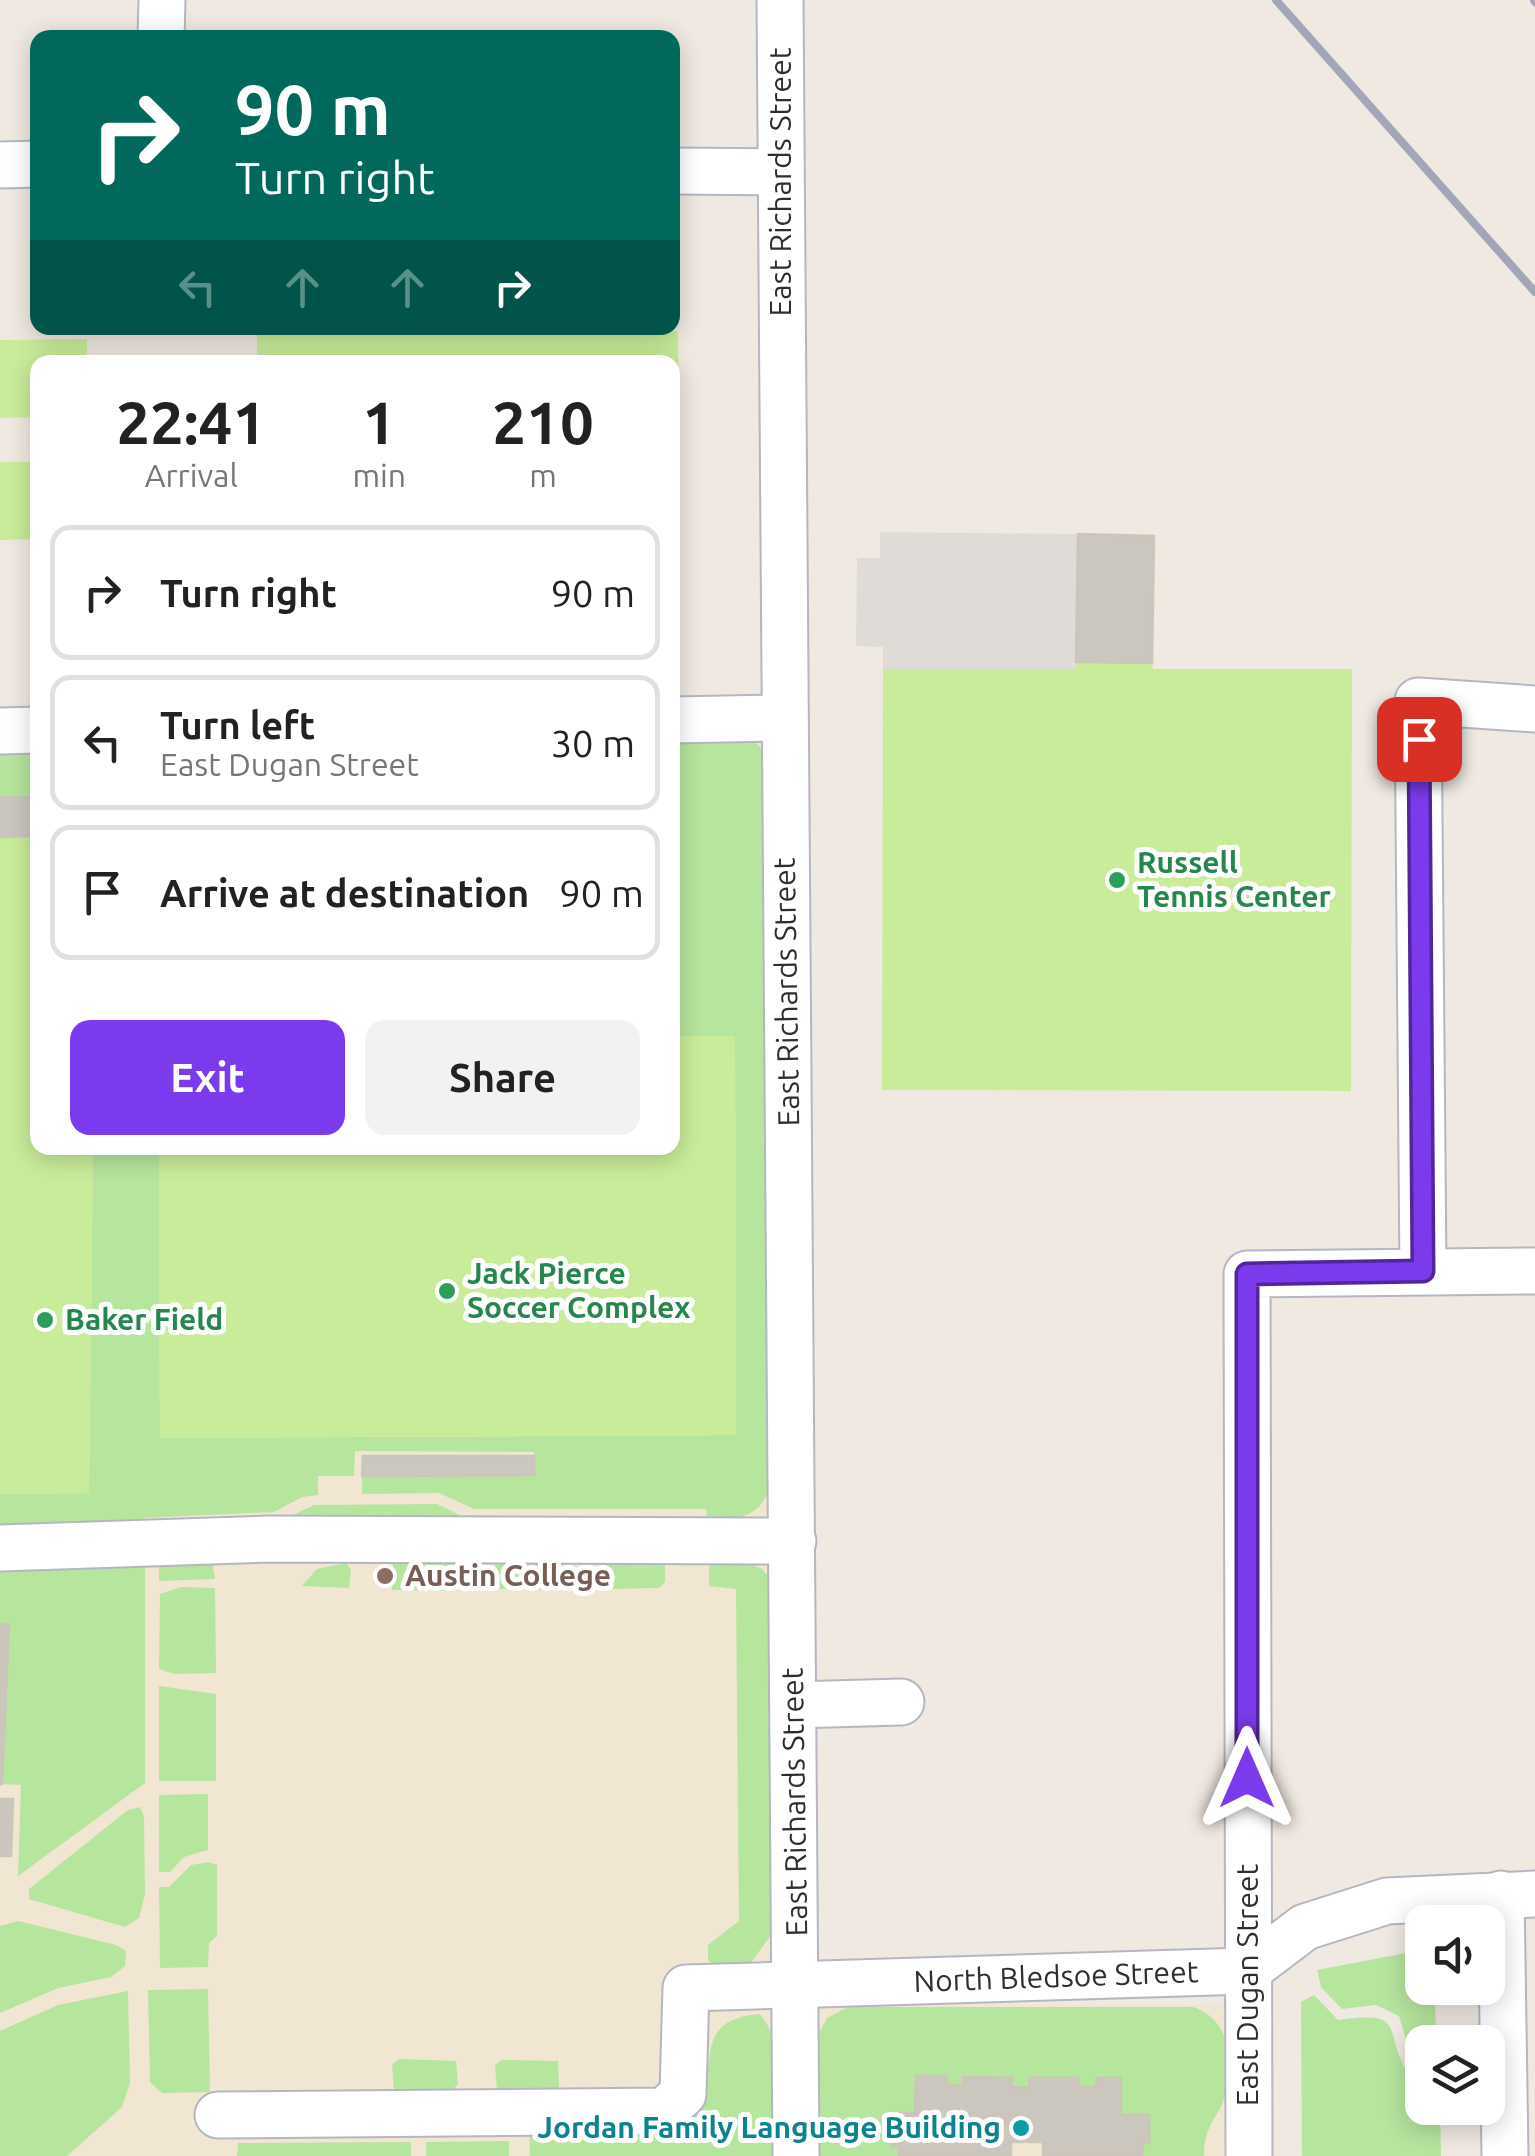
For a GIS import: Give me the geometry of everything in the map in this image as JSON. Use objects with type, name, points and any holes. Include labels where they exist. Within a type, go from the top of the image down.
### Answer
[{"type":"street","points":[[161,30],[162,0]]},
{"type":"street","name":"East Richards Street","points":[[780,0],[796,2156]]},
{"type":"street","points":[[0,165],[30,164]]},
{"type":"street","points":[[680,171],[780,172]]},
{"type":"street","points":[[1535,709],[1418,701],[1423,1271],[1535,1271]]},
{"type":"street","points":[[680,720],[784,718]]},
{"type":"street","points":[[0,731],[30,730]]},
{"type":"street","name":"East Dugan Street","points":[[1249,2156],[1247,1274],[1423,1271]]},
{"type":"street","points":[[0,1548],[269,1539],[793,1541]]},
{"type":"street","points":[[794,1705],[901,1702]]},
{"type":"street","points":[[1248,1971],[1305,1927],[1387,1900],[1518,1894],[1506,2156]]},
{"type":"street","name":"North Bledsoe Street","points":[[218,2116],[664,2111],[683,2094],[686,1988],[1248,1971]]},
{"type":"shaded area","points":[[880,532],[1078,534],[1075,669],[883,669],[883,647],[856,646],[857,558],[880,558]]},
{"type":"shaded area","name":"Austin College","points":[[767,727],[774,2004],[1227,2005],[1229,2156],[0,2156],[0,748],[30,747],[30,1155],[680,1155],[680,730]]},
{"type":"green space","points":[[257,335],[678,335],[678,355],[257,355]]},
{"type":"green space","points":[[87,339],[87,355],[30,355],[30,417],[0,418],[0,340]]},
{"type":"green space","points":[[0,462],[30,462],[30,539],[0,540]]},
{"type":"green space","name":"Russell Tennis Center","points":[[1076,662],[1152,663],[1153,669],[1352,669],[1351,1091],[882,1090],[883,669],[1075,669]]},
{"type":"green space","points":[[680,734],[751,736],[764,752],[770,1487],[753,1511],[738,1517],[707,1519],[706,1509],[474,1509],[439,1493],[362,1494],[362,1476],[534,1474],[534,1452],[355,1451],[354,1476],[318,1476],[318,1495],[302,1497],[274,1512],[143,1518],[144,1527],[0,1529],[0,1494],[89,1493],[93,1155],[159,1155],[160,1438],[736,1435],[735,1037],[680,1036]]},
{"type":"green space","points":[[0,739],[30,739],[30,797],[0,797]]},
{"type":"green space","name":"Baker Field","points":[[30,836],[30,1155],[93,1155],[89,1493],[0,1494],[0,837]]},
{"type":"green space","name":"Jack Pierce Soccer Complex","points":[[680,1036],[735,1036],[736,1435],[160,1438],[159,1155],[680,1155]]},
{"type":"green space","points":[[437,1504],[470,1520],[282,1520],[314,1505]]},
{"type":"green space","points":[[496,1559],[558,1559],[561,1582],[554,1589],[500,1589],[494,1583]]},
{"type":"green space","points":[[601,1559],[665,1563],[665,1582],[659,1588],[605,1589],[599,1583]]},
{"type":"green space","points":[[741,1560],[762,1569],[770,1578],[771,1935],[750,1964],[715,1967],[708,1960],[708,1945],[739,1921],[736,1589],[709,1586],[709,1563]]},
{"type":"green space","points":[[393,1561],[453,1561],[457,1584],[450,1591],[392,1590]]},
{"type":"green space","points":[[159,1562],[212,1562],[215,1579],[159,1581]]},
{"type":"green space","points":[[145,1563],[145,1783],[18,1876],[21,1785],[2,1784],[9,1625],[0,1624],[0,1566]]},
{"type":"green space","points":[[346,1563],[351,1570],[349,1588],[302,1586],[317,1569]]},
{"type":"green space","points":[[181,1587],[215,1588],[216,1673],[174,1674],[159,1669],[160,1594]]},
{"type":"green space","points":[[159,1686],[216,1694],[216,1781],[159,1781]]},
{"type":"green space","points":[[208,1794],[208,1850],[184,1857],[170,1872],[159,1872],[159,1795]]},
{"type":"green space","points":[[140,1807],[144,1816],[145,1894],[139,1918],[125,1927],[29,1899],[29,1889],[128,1810]]},
{"type":"green space","points":[[191,1865],[217,1865],[217,1936],[209,1943],[208,1967],[160,1968],[159,1887],[169,1887]]},
{"type":"green space","points":[[18,1921],[116,1945],[126,1951],[125,1966],[111,1977],[58,1988],[0,2013],[0,1926]]},
{"type":"green space","points":[[1405,1953],[1405,2005],[1435,2005],[1436,2025],[1405,2025],[1405,2036],[1399,2016],[1376,2005],[1342,2009],[1321,1987],[1317,1970]]},
{"type":"green space","points":[[208,1989],[210,2092],[162,2093],[150,2082],[148,1990]]},
{"type":"green space","points":[[128,1991],[130,2083],[122,2107],[67,2156],[0,2156],[0,2031],[58,2005]]},
{"type":"green space","points":[[1314,1995],[1338,2020],[1385,2021],[1405,2068],[1405,2125],[1440,2125],[1441,2156],[1302,2156],[1301,2002]]},
{"type":"green space","points":[[848,2007],[1193,2007],[1215,2021],[1226,2040],[1226,2091],[1207,2135],[1204,2156],[1142,2156],[1143,2142],[1149,2141],[1149,2116],[1121,2115],[1120,2078],[1097,2078],[1096,2087],[1078,2087],[1078,2078],[1029,2079],[1030,2088],[1011,2087],[1011,2078],[964,2077],[963,2085],[946,2085],[946,2076],[917,2076],[915,2113],[892,2113],[892,2147],[899,2147],[899,2156],[816,2156],[816,2039],[827,2018]]},
{"type":"green space","points":[[760,2014],[772,2032],[773,2156],[530,2156],[529,2132],[667,2132],[690,2119],[702,2103],[711,2047],[718,2031],[733,2020]]},
{"type":"green space","points":[[399,2059],[456,2061],[458,2084],[452,2091],[394,2090],[392,2065]]},
{"type":"green space","points":[[502,2060],[558,2061],[559,2089],[497,2090],[495,2065]]},
{"type":"green space","points":[[509,2141],[509,2156],[426,2156],[426,2142]]},
{"type":"green space","points":[[411,2142],[411,2156],[237,2156],[238,2143]]},
{"type":"building","points":[[1078,534],[1154,536],[1152,663],[1076,662]]},
{"type":"building","points":[[0,797],[30,797],[30,836],[0,837]]},
{"type":"building","points":[[363,1456],[534,1456],[534,1475],[362,1476]]},
{"type":"building","points":[[0,1624],[9,1624],[2,1784],[0,1784]]},
{"type":"building","points":[[0,1799],[13,1799],[11,1856],[0,1856]]},
{"type":"building","name":"Jordan Family Language Building","points":[[916,2076],[946,2076],[946,2085],[963,2085],[963,2077],[1012,2078],[1011,2087],[1030,2088],[1029,2078],[1078,2078],[1078,2087],[1096,2087],[1097,2078],[1121,2078],[1121,2115],[1149,2115],[1149,2142],[1143,2142],[1142,2156],[1043,2156],[1043,2142],[1011,2142],[1011,2156],[899,2156],[899,2147],[892,2147],[892,2113],[915,2113]]},
{"type":"railway","points":[[1276,0],[1535,292]]},
{"type":"place","name":"Russell Tennis Center","points":[[1117,880]]},
{"type":"place","name":"Jack Pierce Soccer Complex","points":[[447,1291]]},
{"type":"place","name":"Baker Field","points":[[45,1320]]},
{"type":"place","name":"Austin College","points":[[385,1576]]},
{"type":"place","name":"Jordan Family Language Building","points":[[1021,2128]]},
{"type":"route","points":[[1247,1778],[1247,1274],[1423,1271],[1419,739]]}]
